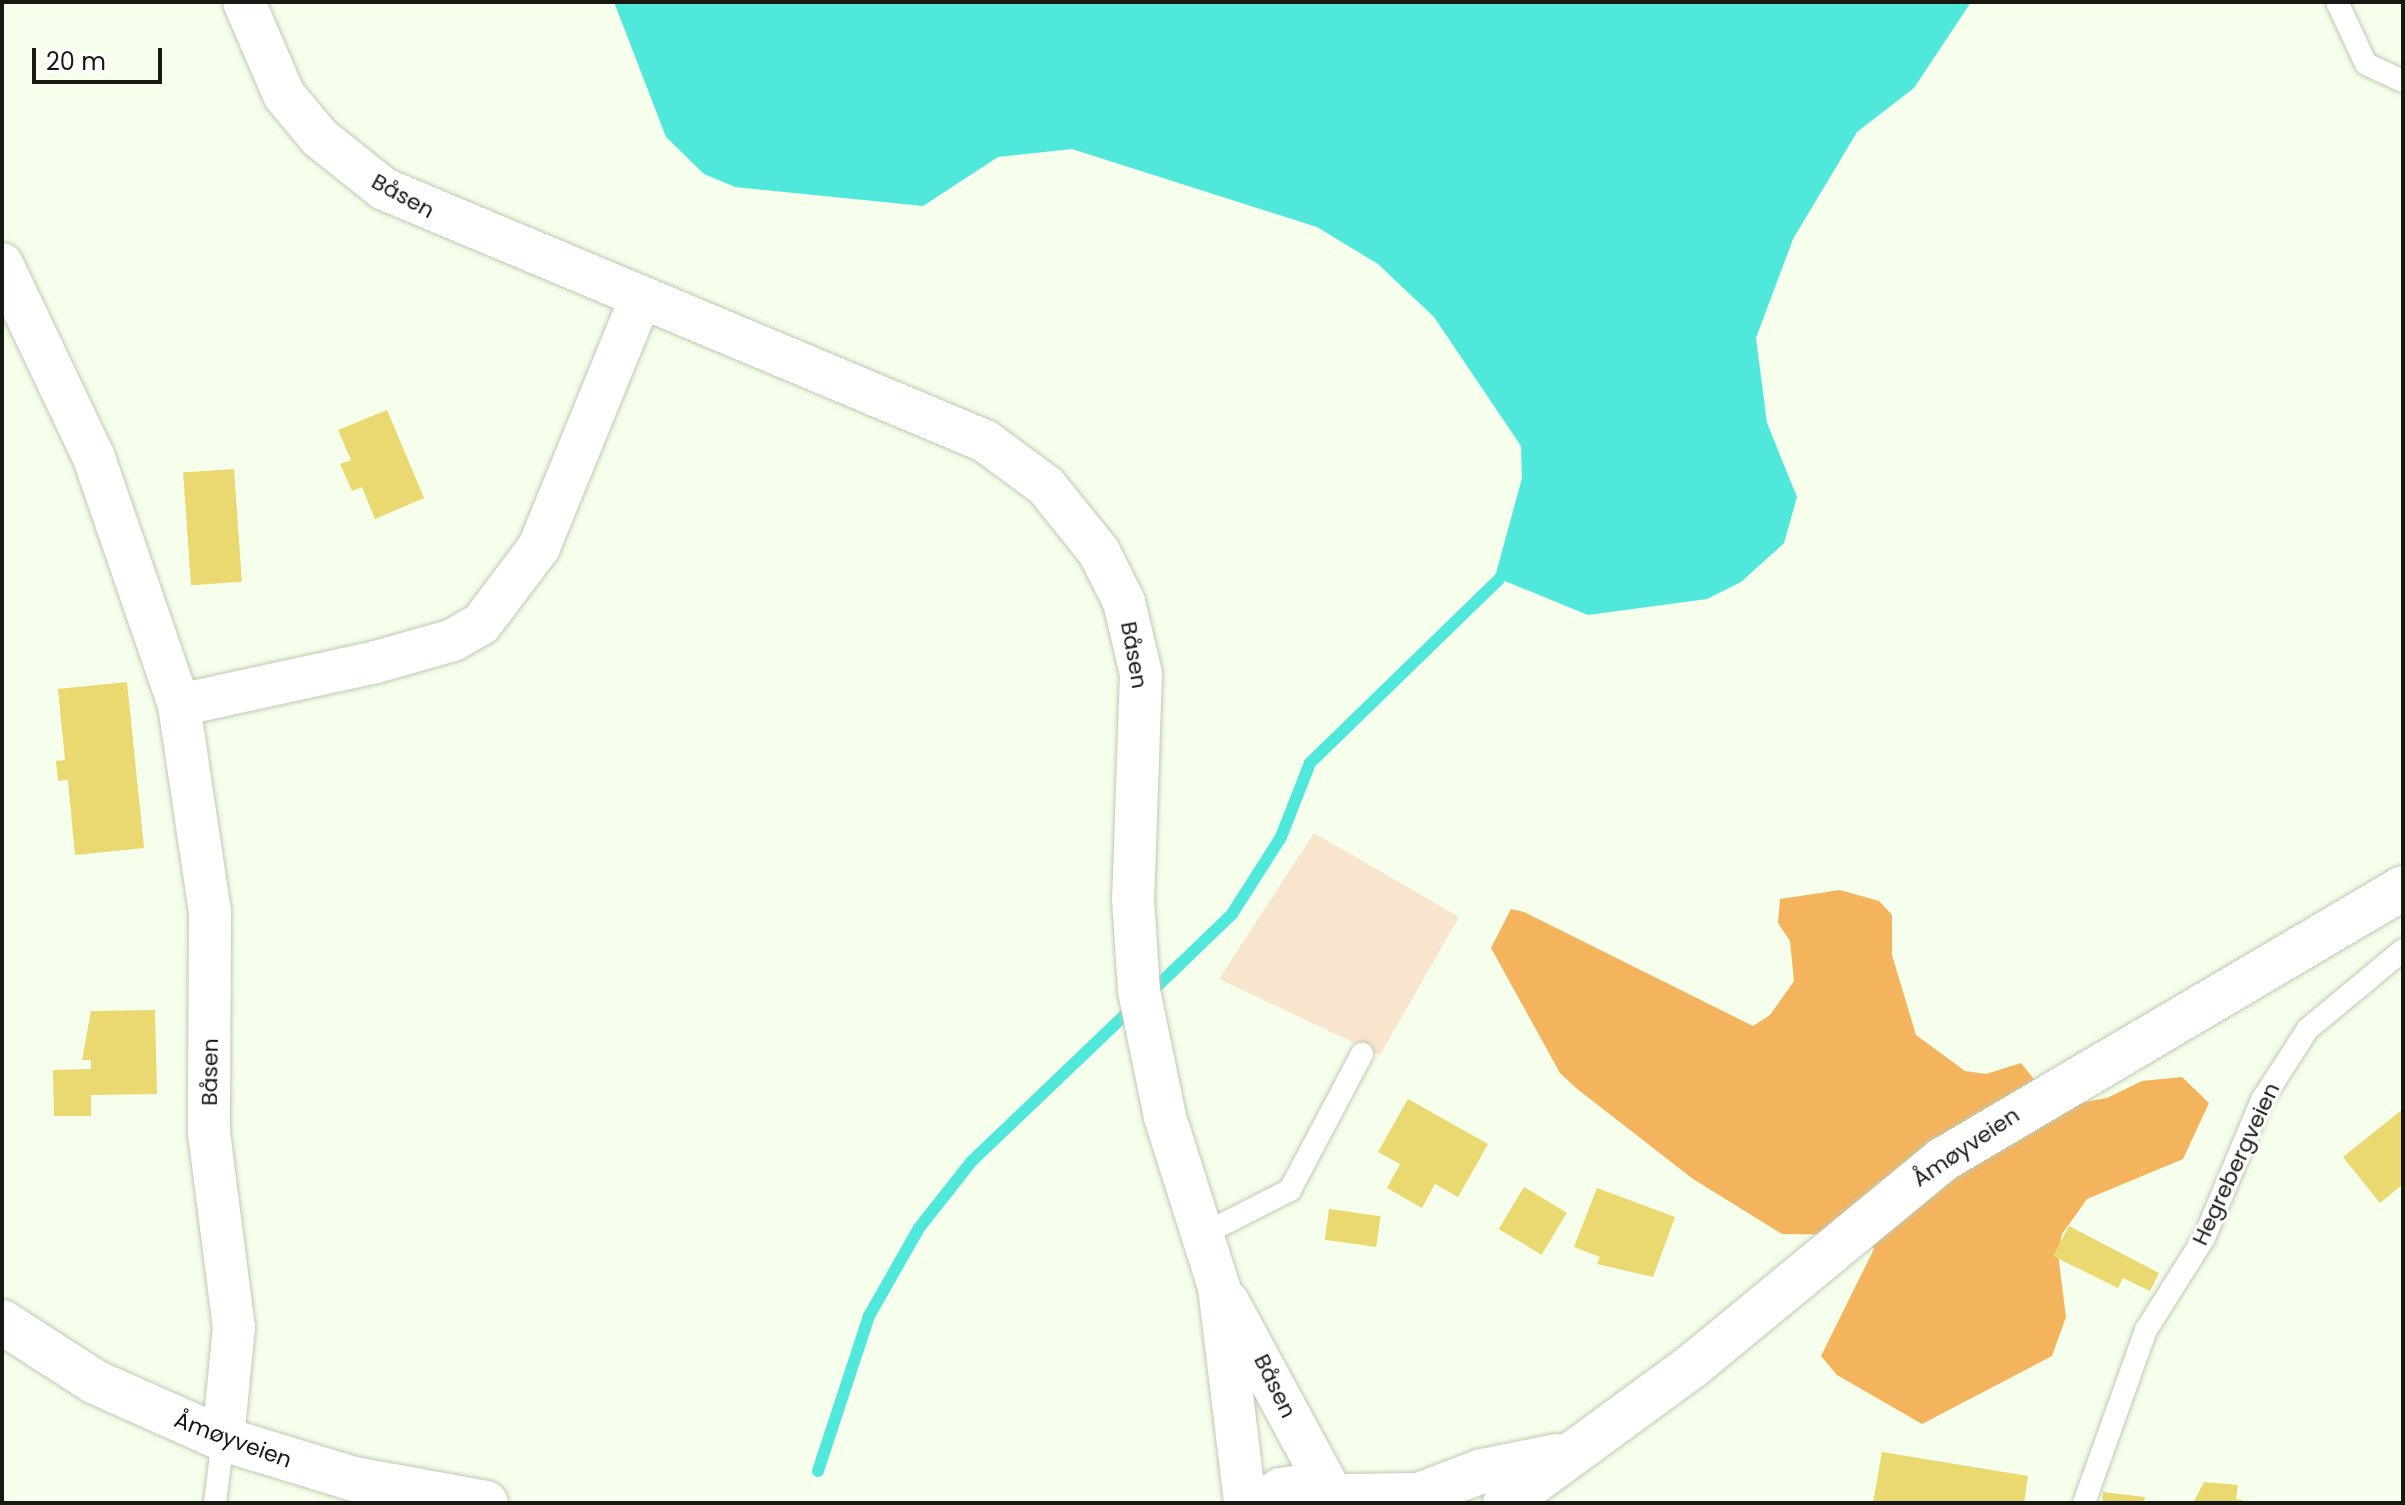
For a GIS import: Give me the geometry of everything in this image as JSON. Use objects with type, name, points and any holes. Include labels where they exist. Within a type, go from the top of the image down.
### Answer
[{"type":"main road","name":"Åmøyveien","points":[[1505,1503],[1563,1455],[1691,1367],[1888,1201],[2002,1120],[2403,888]]},
{"type":"main road","name":"Åmøyveien","points":[[2,1322],[95,1382],[223,1439],[354,1479],[486,1503]]},
{"type":"main road","name":"Åmøyveien","points":[[1261,1503],[1297,1485],[1343,1495],[1419,1495],[1482,1471],[1563,1455]]},
{"type":"street","name":"Båsen","points":[[244,2],[284,95],[360,172],[464,227],[641,297],[985,441],[1046,486],[1099,552],[1124,602],[1141,674],[1133,898],[1139,991],[1165,1117],[1219,1287],[1245,1503]]},
{"type":"street","name":"Båsen","points":[[2,264],[94,458],[179,705],[210,913],[209,1133],[234,1327],[223,1439]]},
{"type":"street","points":[[179,705],[376,662],[453,640],[481,624],[539,547],[641,297]]},
{"type":"street","name":"Båsen","points":[[1219,1287],[1343,1495]]},
{"type":"lane","points":[[2337,2],[2366,64],[2403,81]]},
{"type":"lane","name":"Hegrebergveien","points":[[2084,1503],[2146,1330],[2204,1238],[2262,1100],[2308,1029],[2403,950]]},
{"type":"lane","points":[[1202,1235],[1290,1190],[1362,1054]]},
{"type":"lane","points":[[215,1503],[223,1439]]},
{"type":"shaded area","points":[[1314,833],[1459,917],[1380,1055],[1219,979]]},
{"type":"shaded area","points":[[1840,890],[1879,901],[1892,915],[1892,955],[1916,1035],[1965,1071],[1986,1074],[2021,1063],[2045,1093],[2067,1105],[2107,1098],[2142,1081],[2182,1077],[2209,1103],[2183,1159],[2087,1199],[2062,1234],[2058,1254],[2066,1317],[2052,1356],[1922,1424],[1837,1375],[1821,1356],[1874,1249],[1861,1235],[1782,1234],[1693,1179],[1576,1088],[1560,1073],[1491,948],[1511,909],[1524,912],[1753,1026],[1770,1015],[1794,981],[1790,941],[1778,923],[1780,899]]},
{"type":"water","points":[[614,2],[1971,2],[1914,88],[1857,132],[1793,239],[1756,338],[1767,423],[1797,497],[1784,543],[1741,582],[1707,599],[1588,615],[1495,577],[1522,478],[1521,446],[1434,317],[1378,264],[1317,227],[1072,149],[998,157],[923,206],[735,187],[704,174],[666,137]]},
{"type":"building","points":[[387,410],[424,498],[375,519],[362,487],[352,491],[340,464],[351,460],[338,430]]},
{"type":"building","points":[[234,469],[242,582],[191,585],[183,473]]},
{"type":"building","points":[[127,682],[144,848],[75,855],[68,780],[58,781],[56,761],[65,760],[58,689]]},
{"type":"building","points":[[155,1010],[157,1094],[91,1095],[91,1116],[54,1116],[53,1070],[91,1069],[91,1060],[82,1060],[91,1011]]},
{"type":"building","points":[[1408,1099],[1488,1144],[1458,1197],[1435,1184],[1422,1208],[1387,1188],[1400,1164],[1378,1152]]},
{"type":"building","points":[[2403,1109],[2403,1184],[2380,1203],[2343,1157]]},
{"type":"building","points":[[1524,1187],[1567,1213],[1542,1255],[1499,1229]]},
{"type":"building","points":[[1597,1188],[1675,1217],[1653,1277],[1597,1264],[1600,1257],[1574,1247]]},
{"type":"building","points":[[1329,1209],[1380,1216],[1376,1247],[1325,1240]]},
{"type":"building","points":[[2069,1226],[2159,1273],[2150,1291],[2123,1278],[2118,1288],[2053,1256]]},
{"type":"building","points":[[1882,1452],[2028,1476],[2024,1503],[1873,1503]]},
{"type":"building","points":[[2204,1482],[2238,1485],[2236,1499],[2256,1503],[2193,1503]]},
{"type":"building","points":[[2103,1492],[2145,1497],[2144,1503],[2102,1503]]},
{"type":"waterway","points":[[1149,994],[1232,914],[1281,837],[1310,763],[1499,579]]},
{"type":"waterway","points":[[818,1471],[869,1316],[919,1228],[972,1161],[1135,1005]]}]
